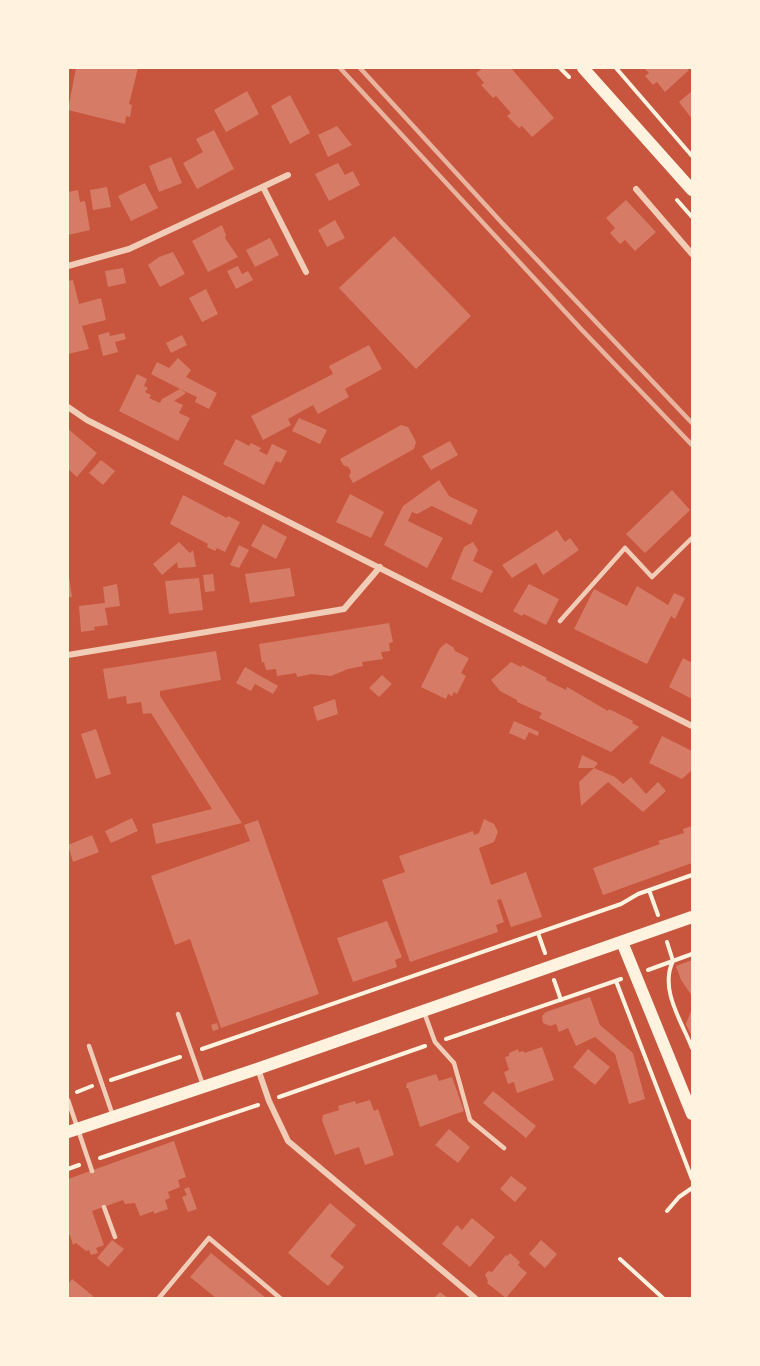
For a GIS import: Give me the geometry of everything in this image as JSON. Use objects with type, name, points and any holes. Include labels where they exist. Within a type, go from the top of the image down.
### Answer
[{"type":"main road","points":[[583,68],[693,190]]},
{"type":"main road","points":[[72,1130],[693,917]]},
{"type":"main road","points":[[621,942],[693,1114]]},
{"type":"street","points":[[68,266],[129,249],[288,174]]},
{"type":"street","points":[[262,187],[306,272]]},
{"type":"street","points":[[636,189],[693,254]]},
{"type":"street","points":[[68,407],[87,420],[693,726]]},
{"type":"street","points":[[68,655],[344,609],[380,567]]},
{"type":"street","points":[[257,1068],[269,1101],[288,1141],[475,1299]]},
{"type":"lane","points":[[560,621],[625,548],[652,577],[693,538]]},
{"type":"lane","points":[[423,1010],[435,1042],[454,1063],[470,1120],[504,1148]]},
{"type":"lane","points":[[178,1014],[204,1086]]},
{"type":"lane","points":[[88,1046],[113,1116]]},
{"type":"lane","points":[[68,1100],[72,1130],[92,1171]]},
{"type":"lane","points":[[104,1207],[115,1237]]},
{"type":"lane","points":[[159,1299],[209,1238],[280,1299]]},
{"type":"path","points":[[616,68],[693,156]]},
{"type":"path","points":[[68,1095],[611,908],[638,894],[693,875]]},
{"type":"path","points":[[68,1169],[693,954]]},
{"type":"path","points":[[673,961],[668,971],[668,989],[693,1048]]},
{"type":"path","points":[[616,981],[693,1179]]},
{"type":"path","points":[[667,1211],[679,1197],[693,1188]]},
{"type":"path","points":[[620,1259],[663,1299]]},
{"type":"building","points":[[76,68],[138,68],[129,104],[132,105],[130,117],[126,116],[125,124],[68,110]]},
{"type":"building","points":[[483,68],[511,68],[554,118],[532,137],[522,126],[519,128],[507,116],[511,113],[496,96],[493,98],[481,85],[484,83],[476,73]]},
{"type":"building","points":[[644,68],[686,68],[689,70],[665,92],[657,82],[653,85],[645,76],[649,73]]},
{"type":"building","points":[[247,91],[259,114],[226,132],[214,110]]},
{"type":"building","points":[[692,91],[692,119],[679,102]]},
{"type":"building","points":[[290,95],[310,133],[290,144],[271,106]]},
{"type":"building","points":[[337,126],[352,145],[328,157],[318,135]]},
{"type":"building","points":[[214,130],[234,169],[197,189],[183,163],[203,152],[196,139]]},
{"type":"building","points":[[171,157],[182,183],[159,192],[149,166]]},
{"type":"building","points":[[338,163],[345,175],[353,171],[360,185],[329,201],[315,174]]},
{"type":"building","points":[[145,183],[158,208],[131,221],[118,196]]},
{"type":"building","points":[[107,187],[111,207],[93,210],[90,190]]},
{"type":"building","points":[[78,190],[80,202],[85,201],[90,230],[68,235],[68,192]]},
{"type":"building","points":[[626,200],[656,232],[635,251],[625,240],[620,244],[610,233],[615,228],[606,218]]},
{"type":"building","points":[[335,220],[345,238],[327,247],[318,230]]},
{"type":"building","points":[[222,225],[225,238],[238,257],[208,272],[192,241]]},
{"type":"building","points":[[394,236],[471,316],[416,369],[339,288]]},
{"type":"building","points":[[270,238],[279,255],[255,267],[246,250]]},
{"type":"building","points":[[173,252],[185,274],[160,287],[148,265],[159,257]]},
{"type":"building","points":[[238,266],[242,274],[248,271],[253,280],[236,289],[227,271]]},
{"type":"building","points":[[123,268],[126,283],[108,287],[105,271]]},
{"type":"building","points":[[73,280],[79,304],[101,298],[106,320],[82,326],[89,349],[68,354],[68,281]]},
{"type":"building","points":[[206,289],[218,314],[202,322],[189,298]]},
{"type":"building","points":[[109,332],[110,336],[124,333],[126,339],[115,342],[118,352],[103,356],[98,335]]},
{"type":"building","points":[[182,335],[187,345],[171,353],[166,343]]},
{"type":"building","points":[[369,345],[382,369],[345,389],[349,397],[318,414],[313,405],[288,419],[291,425],[263,440],[251,416],[333,374],[329,366]]},
{"type":"building","points":[[178,358],[191,370],[186,377],[217,393],[209,409],[195,402],[197,397],[151,374],[157,362],[169,368]]},
{"type":"building","points":[[137,374],[147,379],[144,386],[148,388],[145,392],[151,395],[149,398],[160,403],[162,399],[180,389],[186,393],[174,401],[183,405],[179,413],[190,418],[178,441],[119,411]]},
{"type":"building","points":[[299,418],[327,430],[320,444],[292,431]]},
{"type":"building","points":[[401,425],[408,427],[416,442],[414,449],[353,483],[349,476],[351,471],[343,465],[340,459]]},
{"type":"building","points":[[68,429],[97,453],[77,477],[68,469]]},
{"type":"building","points":[[236,439],[249,446],[251,443],[261,448],[259,451],[267,455],[272,444],[287,451],[281,463],[276,461],[264,485],[223,464]]},
{"type":"building","points":[[450,441],[458,455],[431,470],[422,456]]},
{"type":"building","points":[[101,460],[115,471],[103,485],[89,473]]},
{"type":"building","points":[[439,480],[449,496],[478,510],[471,525],[432,506],[417,514],[412,512],[408,521],[443,538],[427,568],[384,545],[403,506]]},
{"type":"building","points":[[672,490],[690,510],[645,553],[626,534]]},
{"type":"building","points":[[350,494],[384,512],[371,538],[336,522]]},
{"type":"building","points":[[183,495],[227,518],[228,516],[240,522],[225,552],[207,547],[208,544],[170,524]]},
{"type":"building","points":[[263,524],[287,537],[276,559],[251,546]]},
{"type":"building","points":[[557,530],[565,542],[570,538],[579,550],[543,575],[536,563],[512,578],[502,565]]},
{"type":"building","points":[[179,542],[190,553],[193,550],[196,567],[178,568],[177,562],[162,575],[153,564]]},
{"type":"building","points":[[473,542],[478,550],[473,561],[493,571],[482,593],[451,579],[464,547]]},
{"type":"building","points":[[239,545],[249,550],[239,568],[230,565]]},
{"type":"building","points":[[290,568],[295,596],[250,603],[245,574]]},
{"type":"building","points":[[68,570],[72,597],[68,597]]},
{"type":"building","points":[[213,574],[215,591],[205,592],[203,575]]},
{"type":"building","points":[[199,578],[203,610],[169,614],[165,581]]},
{"type":"building","points":[[117,584],[120,606],[105,608],[108,625],[81,632],[79,606],[105,603],[103,587]]},
{"type":"building","points":[[529,584],[559,599],[546,625],[513,611]]},
{"type":"building","points":[[637,586],[668,605],[674,593],[685,598],[675,619],[671,616],[647,664],[574,629],[594,589],[627,606]]},
{"type":"building","points":[[389,623],[393,642],[389,643],[390,651],[381,652],[383,659],[362,662],[363,666],[331,676],[311,674],[297,677],[296,673],[277,676],[276,669],[266,670],[264,662],[262,663],[259,644]]},
{"type":"building","points":[[446,643],[469,658],[461,673],[466,676],[457,694],[454,692],[452,696],[448,694],[446,699],[421,687],[440,648]]},
{"type":"building","points":[[216,651],[221,680],[160,691],[160,696],[242,823],[156,844],[152,824],[212,809],[151,713],[143,714],[141,702],[127,704],[126,696],[108,699],[103,669]]},
{"type":"building","points":[[683,658],[692,663],[692,699],[669,687]]},
{"type":"building","points":[[511,662],[521,667],[522,665],[566,690],[567,687],[608,711],[609,709],[633,721],[632,723],[639,727],[611,752],[539,718],[542,713],[517,702],[500,691],[491,680]]},
{"type":"building","points":[[245,667],[278,686],[273,694],[255,684],[251,691],[236,683]]},
{"type":"building","points":[[382,675],[392,684],[379,697],[369,688]]},
{"type":"building","points":[[335,699],[338,714],[317,721],[313,707]]},
{"type":"building","points":[[514,721],[539,732],[538,736],[529,732],[525,740],[509,733]]},
{"type":"building","points":[[96,729],[111,774],[96,779],[81,734]]},
{"type":"building","points":[[662,736],[692,751],[692,770],[682,779],[649,763]]},
{"type":"building","points":[[582,755],[598,763],[594,768],[578,768]]},
{"type":"building","points":[[594,768],[615,777],[623,784],[631,777],[646,794],[658,782],[666,791],[643,812],[608,782],[581,806],[579,782]]},
{"type":"building","points":[[132,818],[138,831],[111,843],[105,831]]},
{"type":"building","points":[[484,819],[494,824],[498,832],[494,842],[479,848],[491,885],[526,872],[542,917],[511,927],[501,899],[497,900],[504,922],[496,925],[498,932],[410,962],[382,880],[405,872],[399,856],[473,831],[474,835],[479,833]]},
{"type":"building","points":[[258,820],[319,994],[221,1028],[190,939],[175,945],[151,876],[250,841],[244,825]]},
{"type":"building","points":[[692,826],[692,863],[603,895],[593,868],[660,844],[658,841],[684,833],[683,829]]},
{"type":"building","points":[[92,835],[99,852],[73,862],[68,845]]},
{"type":"building","points":[[387,921],[402,957],[395,960],[397,967],[353,982],[337,938]]},
{"type":"building","points":[[692,960],[692,996],[681,980],[676,966]]},
{"type":"building","points":[[590,997],[600,1025],[633,1053],[645,1099],[629,1104],[615,1054],[595,1037],[576,1046],[568,1028],[559,1032],[556,1024],[550,1026],[543,1023],[542,1016],[546,1012]]},
{"type":"building","points":[[692,1008],[692,1037],[686,1024]]},
{"type":"building","points":[[217,1023],[219,1029],[213,1031],[211,1025]]},
{"type":"building","points":[[542,1047],[554,1080],[517,1093],[514,1082],[508,1084],[504,1072],[509,1070],[505,1057],[518,1049],[519,1052],[524,1051],[524,1053]]},
{"type":"building","points":[[588,1049],[610,1067],[595,1085],[573,1067]]},
{"type":"building","points":[[436,1074],[439,1081],[452,1077],[464,1111],[420,1127],[408,1088],[406,1088],[407,1083]]},
{"type":"building","points":[[493,1091],[536,1126],[526,1138],[483,1103]]},
{"type":"building","points":[[370,1100],[374,1111],[378,1109],[394,1155],[365,1165],[359,1147],[335,1155],[322,1120],[323,1115],[339,1110],[338,1106]]},
{"type":"building","points":[[449,1129],[470,1147],[458,1163],[435,1145]]},
{"type":"building","points":[[174,1141],[186,1177],[178,1180],[180,1187],[168,1192],[170,1198],[165,1200],[168,1209],[140,1216],[135,1203],[125,1204],[123,1200],[92,1211],[104,1245],[96,1248],[98,1253],[91,1255],[89,1250],[86,1251],[76,1243],[73,1245],[68,1235],[68,1179]]},
{"type":"building","points":[[511,1176],[527,1188],[515,1202],[500,1189]]},
{"type":"building","points":[[189,1187],[197,1209],[188,1212],[182,1197],[187,1195],[184,1189]]},
{"type":"building","points":[[330,1203],[356,1225],[330,1256],[344,1267],[328,1286],[288,1253]]},
{"type":"building","points":[[472,1218],[495,1237],[470,1267],[442,1244],[457,1225],[462,1230]]},
{"type":"building","points":[[112,1240],[124,1249],[108,1267],[97,1258]]},
{"type":"building","points":[[541,1240],[557,1254],[545,1268],[529,1254]]},
{"type":"building","points":[[211,1253],[266,1298],[216,1298],[190,1277]]},
{"type":"building","points":[[510,1253],[527,1273],[506,1298],[487,1283],[485,1275],[488,1271],[492,1272]]},
{"type":"building","points":[[72,1279],[93,1296],[92,1298],[68,1298],[68,1284]]},
{"type":"building","points":[[440,1292],[448,1298],[434,1298]]},
{"type":"railway","points":[[340,68],[582,330],[692,445]]},
{"type":"railway","points":[[360,68],[503,224],[692,423]]}]
